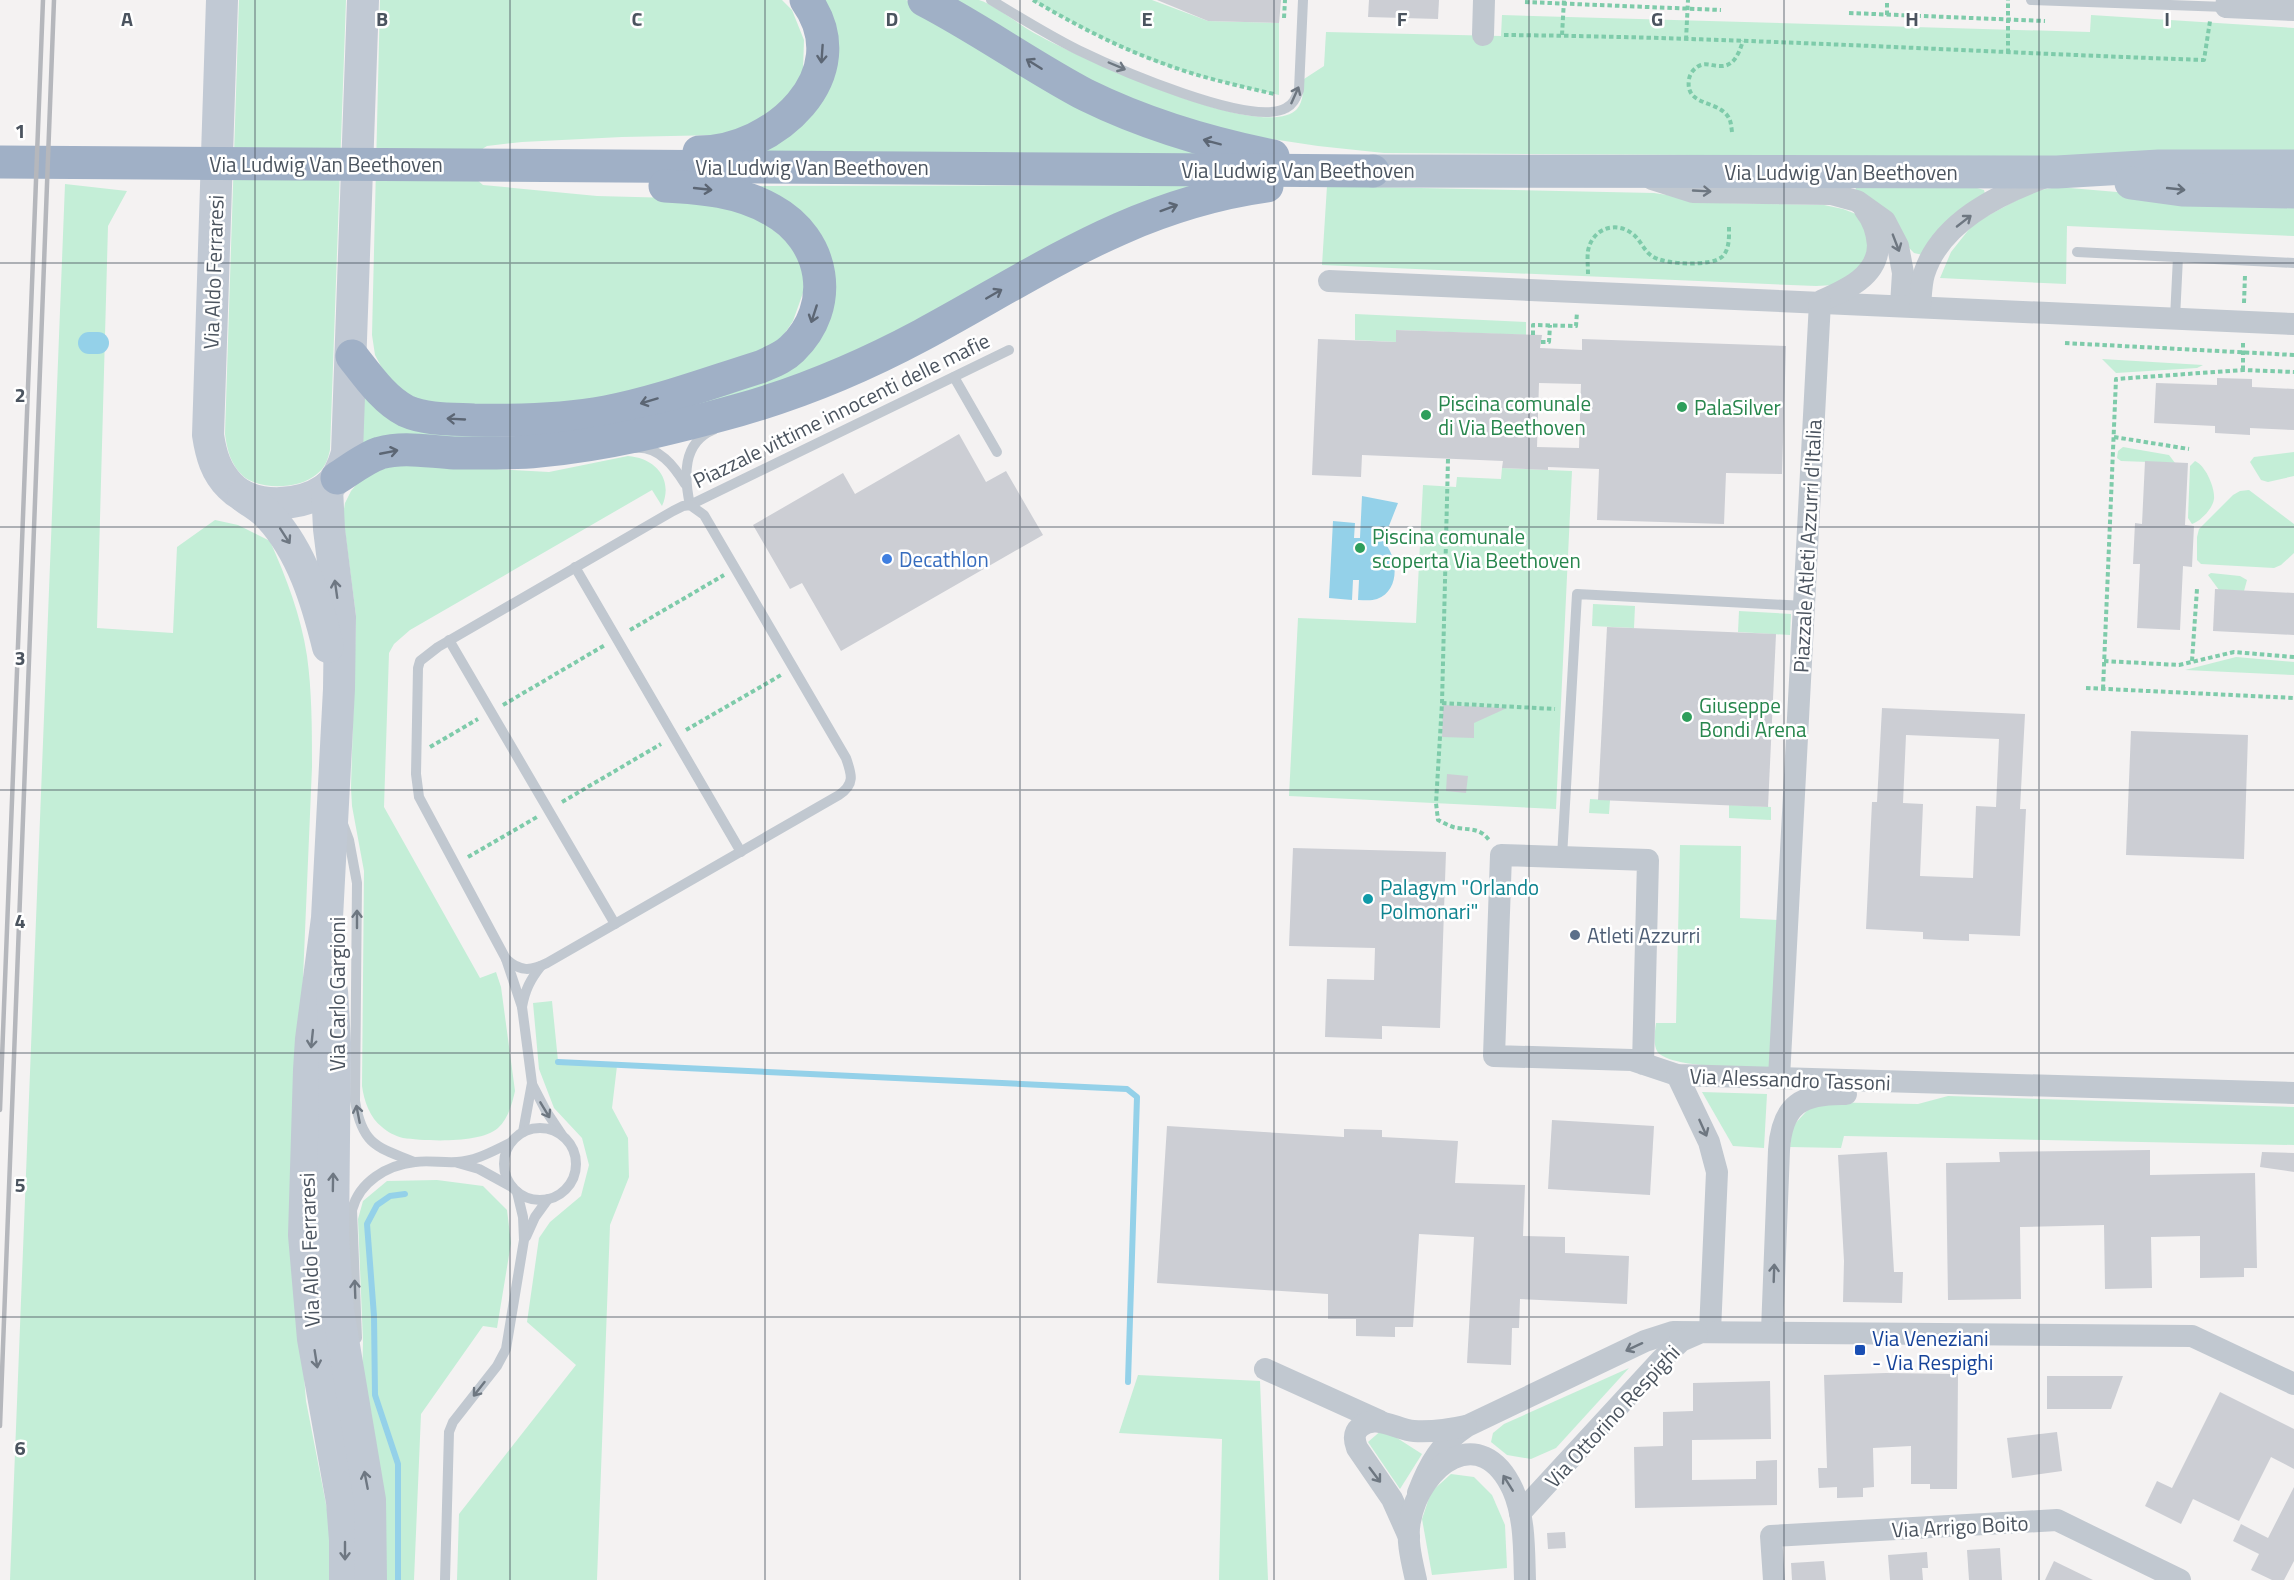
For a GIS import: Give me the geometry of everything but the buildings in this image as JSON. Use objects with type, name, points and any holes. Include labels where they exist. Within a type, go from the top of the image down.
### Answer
[{"type":"highway","points":[[487,165],[626,152],[721,150],[756,138],[796,110],[819,75],[822,62],[821,30],[806,0]]},
{"type":"highway","points":[[924,0],[983,32],[1068,85],[1109,106],[1240,150],[1306,163],[1372,171]]},
{"type":"highway","name":"Via Ludwig Van Beethoven","points":[[0,162],[1372,171]]},
{"type":"highway","points":[[352,356],[394,403],[418,415],[497,420],[558,418],[625,408],[760,367],[780,358],[808,330],[817,306],[819,279],[815,256],[804,237],[785,218],[772,210],[717,190],[622,184],[487,165]]},
{"type":"highway","points":[[332,483],[377,454],[388,452],[401,450],[518,453],[566,448],[662,429],[739,410],[864,365],[1063,255],[1135,221],[1170,208],[1238,190],[1372,171]]},
{"type":"main road","name":"Via Aldo Ferraresi","points":[[222,0],[208,435],[210,454],[231,488],[268,514],[287,539],[309,584],[339,689]]},
{"type":"main road","name":"Via Aldo Ferraresi","points":[[345,1580],[342,1502],[313,1339],[304,1235],[311,1039],[327,918],[339,689],[340,617],[328,529],[332,483],[347,453],[363,0]]},
{"type":"main road","name":"Via Ludwig Van Beethoven","points":[[1372,171],[2067,172],[2159,166],[2294,166]]},
{"type":"main road","name":"Via Ludwig Van Beethoven","points":[[2067,172],[2182,190],[2294,192]]},
{"type":"main road","points":[[243,496],[267,503],[289,502],[304,499],[332,483]]},
{"type":"main road","name":"Via Aldo Ferraresi","points":[[327,918],[335,1043],[333,1236],[338,1310],[370,1500],[371,1580]]},
{"type":"street","points":[[1483,35],[1484,0]]},
{"type":"street","points":[[2222,4],[2260,4],[2294,10]]},
{"type":"street","name":"Via Ludwig Van Beethoven","points":[[1625,171],[1694,192],[1831,194],[1857,201],[1885,221],[1898,246],[1911,306]]},
{"type":"street","name":"Via Ludwig Van Beethoven","points":[[1911,306],[1930,260],[1946,236],[1984,205],[2017,188],[2067,172]]},
{"type":"street","points":[[2246,191],[2294,198]]},
{"type":"street","name":"Via Ludwig Van Beethoven","points":[[1820,302],[1857,283],[1874,262],[1878,252],[1875,225],[1857,201]]},
{"type":"street","name":"Via Ludwig Van Beethoven","points":[[1329,281],[2294,324]]},
{"type":"street","name":"Piazzale Atleti Azzurri d'Italia","points":[[1779,1078],[1820,302]]},
{"type":"street","points":[[1642,1064],[1648,860],[1501,855],[1494,1056],[1632,1060],[1642,1064],[1677,1075]]},
{"type":"street","name":"Via Alessandro Tassoni","points":[[1710,1330],[1717,1172],[1709,1142],[1677,1075],[2294,1093]]},
{"type":"street","name":"Via Alessandro Tassoni","points":[[1772,1331],[1780,1133],[1787,1115],[1802,1101],[1818,1094],[1911,1095],[1951,1083]]},
{"type":"street","name":"Via Ottorino Respighi","points":[[1520,1513],[1671,1350],[1689,1336],[1710,1330]]},
{"type":"street","name":"Via Ottorino Respighi","points":[[1419,1493],[1428,1467],[1436,1455],[1467,1426],[1660,1335],[1681,1331],[2192,1336],[2294,1384]]},
{"type":"street","name":"Via Ottorino Respighi","points":[[1265,1369],[1380,1421],[1411,1431],[1437,1431],[1467,1426]]},
{"type":"street","points":[[1380,1421],[1361,1425],[1355,1432],[1354,1440],[1368,1467],[1392,1499],[1409,1538]]},
{"type":"street","points":[[1416,1580],[1409,1538],[1410,1522],[1419,1493],[1432,1472],[1459,1455],[1480,1456],[1489,1460],[1512,1489],[1520,1513],[1525,1580]]},
{"type":"street","name":"Via Arrigo Boito","points":[[1774,1580],[1771,1536],[2057,1520],[2180,1580]]},
{"type":"lane","points":[[990,0],[1080,50],[1160,85],[1247,111],[1264,113],[1286,108],[1294,102],[1299,90],[1303,0]]},
{"type":"lane","points":[[2031,0],[2222,4]]},
{"type":"lane","points":[[2077,252],[2294,263]]},
{"type":"lane","points":[[2175,318],[2178,257]]},
{"type":"lane","points":[[742,421],[797,403],[907,356],[931,341],[958,315]]},
{"type":"lane","name":"Piazzale vittime innocenti delle mafie","points":[[522,1007],[506,959],[419,797],[416,756],[420,661],[449,640],[673,511],[690,505],[1009,350]]},
{"type":"lane","points":[[954,377],[997,452]]},
{"type":"lane","points":[[686,484],[686,465],[693,447],[706,433],[719,428]]},
{"type":"lane","points":[[553,461],[640,447],[649,449],[675,466],[686,484]]},
{"type":"lane","points":[[474,453],[526,463]]},
{"type":"lane","name":"Piazzale vittime innocenti delle mafie","points":[[541,966],[839,795],[850,784],[851,778],[846,758],[704,515],[690,505],[686,484]]},
{"type":"lane","points":[[575,567],[741,852]]},
{"type":"lane","points":[[1562,857],[1577,594],[1804,606]]},
{"type":"lane","points":[[449,640],[615,924]]},
{"type":"lane","name":"Via Carlo Gargioni","points":[[333,800],[349,840],[357,883],[355,1101],[365,1136],[392,1154],[414,1162],[458,1162],[474,1159],[510,1143],[523,1132]]},
{"type":"lane","points":[[506,959],[527,970],[541,966]]},
{"type":"lane","points":[[523,1132],[532,1083],[522,1007],[525,990],[541,966]]},
{"type":"lane","points":[[524,1240],[535,1217],[548,1199],[565,1190],[574,1175],[576,1165],[573,1149],[546,1112],[532,1083]]},
{"type":"lane","points":[[523,1132],[543,1128],[562,1136]]},
{"type":"lane","points":[[445,1580],[449,1432],[453,1422],[502,1358],[508,1340],[524,1240],[523,1216],[505,1172],[504,1162],[510,1143]]},
{"type":"lane","name":"Via Carlo Gargioni","points":[[350,1389],[358,1340],[352,1210],[354,1201],[373,1177],[414,1162]]},
{"type":"lane","name":"Via Carlo Gargioni","points":[[458,1162],[479,1169],[529,1199],[548,1199]]},
{"type":"path","points":[[1033,0],[1105,39],[1162,64],[1279,95]]},
{"type":"path","points":[[1284,24],[1285,0]]},
{"type":"path","points":[[1686,40],[1688,0]]},
{"type":"path","points":[[1887,0],[1887,15]]},
{"type":"path","points":[[2008,0],[2008,54]]},
{"type":"path","points":[[1525,2],[1721,10]]},
{"type":"path","points":[[1562,35],[1564,2]]},
{"type":"path","points":[[1483,35],[1562,35],[1743,41],[2008,54],[2204,60],[2222,4]]},
{"type":"path","points":[[1849,13],[2045,21]]},
{"type":"path","points":[[1732,132],[1731,121],[1726,114],[1707,103],[1698,101],[1692,95],[1689,76],[1701,65],[1721,67],[1730,63],[1740,52],[1743,41]]},
{"type":"path","points":[[1533,335],[1533,325],[1576,326],[1588,250],[1596,235],[1604,228],[1614,227],[1627,230],[1636,236],[1652,257],[1666,262],[1708,263],[1718,260],[1725,254],[1729,240],[1729,225]]},
{"type":"path","points":[[1541,342],[1549,342],[1550,325]]},
{"type":"path","points":[[2065,343],[2294,355]]},
{"type":"path","points":[[2103,688],[2116,379],[2242,370],[2294,372]]},
{"type":"path","points":[[2114,437],[2188,449]]},
{"type":"path","points":[[1448,459],[1442,703],[1436,803],[1438,820],[1455,828],[1483,832],[1501,855]]},
{"type":"path","points":[[416,756],[735,569]]},
{"type":"path","points":[[2192,661],[2197,588]]},
{"type":"path","points":[[2104,661],[2179,665],[2234,652],[2294,657]]},
{"type":"path","points":[[455,865],[793,668]]},
{"type":"path","points":[[2086,688],[2294,698]]},
{"type":"path","points":[[1442,703],[1561,710]]},
{"type":"green space","points":[[239,0],[346,0],[330,450],[326,463],[317,474],[301,483],[291,485],[270,486],[251,481],[243,476],[230,457],[225,434]]},
{"type":"green space","points":[[380,0],[782,0],[792,10],[804,40],[803,70],[799,82],[766,120],[720,135],[522,142],[487,146],[476,153],[476,179],[483,185],[597,196],[712,199],[747,209],[793,246],[803,273],[804,290],[793,321],[777,345],[631,393],[539,406],[436,405],[412,397],[396,387],[375,355],[372,335]]},
{"type":"green space","points":[[816,0],[906,0],[1252,157],[748,156],[795,124]]},
{"type":"green space","points":[[947,0],[985,2],[1055,44],[1125,76],[1167,92],[1209,106],[1247,115],[1278,117],[1297,109],[1302,98],[1304,79],[1324,66],[1326,32],[1501,36],[1502,15],[2090,32],[2091,15],[2294,28],[2294,159],[1384,153],[1318,146],[1224,132],[1121,99]]},
{"type":"green space","points":[[1033,0],[1152,0],[1208,21],[1279,23],[1279,95],[1162,64],[1096,35]]},
{"type":"green space","points":[[65,184],[127,191],[108,226],[97,628],[173,633],[177,547],[215,520],[238,525],[270,541],[292,597],[304,641],[311,697],[312,767],[291,1215],[306,1401],[332,1535],[332,1580],[10,1580]]},
{"type":"green space","points":[[1222,185],[888,342],[695,413],[361,453],[363,391],[413,424],[769,373],[832,285],[736,186]]},
{"type":"green space","points":[[1327,186],[1654,193],[1720,203],[1824,205],[1856,214],[1864,222],[1868,245],[1865,262],[1858,273],[1834,285],[1816,286],[1322,265]]},
{"type":"green space","points":[[2058,187],[2294,207],[2294,236],[2067,226],[2066,284],[1940,278],[1951,252],[1974,223],[2034,191]]},
{"type":"green space","points":[[1856,188],[1977,188],[1984,190],[1985,194],[1923,255],[1914,253],[1855,191]]},
{"type":"green space","points":[[1355,314],[1526,322],[1526,335],[1397,330],[1396,342],[1355,340]]},
{"type":"green space","points":[[2102,359],[2203,365],[2197,368],[2116,373]]},
{"type":"green space","points":[[2123,447],[2169,455],[2175,463],[2121,461],[2117,458],[2118,451]]},
{"type":"green space","points":[[2294,452],[2294,476],[2268,482],[2261,480],[2250,462],[2254,457]]},
{"type":"green space","points":[[628,456],[646,461],[660,472],[666,487],[662,506],[652,490],[410,630],[394,644],[389,653],[384,807],[480,978],[496,972],[501,987],[515,1091],[504,1120],[490,1133],[479,1137],[452,1140],[403,1138],[386,1131],[374,1119],[366,1103],[362,1086],[364,871],[351,788],[356,616],[343,515],[345,503],[361,479],[384,463],[549,472]]},
{"type":"green space","points":[[2195,461],[2209,477],[2214,499],[2206,514],[2192,524],[2188,518],[2190,466]]},
{"type":"green space","points":[[1502,468],[1572,471],[1556,809],[1289,796],[1298,618],[1416,623],[1423,485],[1456,487],[1457,477],[1501,479]]},
{"type":"green space","points":[[2249,490],[2294,524],[2294,553],[2274,568],[2201,564],[2197,560],[2199,529],[2233,495]]},
{"type":"green space","points":[[2211,573],[2240,576],[2247,580],[2244,591],[2219,590],[2208,575]]},
{"type":"green space","points":[[1593,604],[1635,606],[1634,628],[1592,626]]},
{"type":"green space","points":[[1739,611],[1791,614],[1790,635],[1738,632]]},
{"type":"green space","points":[[2236,657],[2294,662],[2294,675],[2185,670]]},
{"type":"green space","points":[[1590,799],[1610,800],[1609,814],[1589,813]]},
{"type":"green space","points":[[1729,805],[1771,807],[1771,820],[1729,818]]},
{"type":"green space","points":[[1680,845],[1741,846],[1740,918],[1778,920],[1773,1068],[1693,1064],[1664,1057],[1657,1051],[1656,1023],[1676,1023]]},
{"type":"green space","points":[[552,1001],[558,1061],[617,1066],[612,1108],[628,1138],[629,1177],[610,1225],[597,1580],[457,1580],[459,1514],[576,1365],[527,1322],[539,1238],[550,1222],[581,1196],[589,1165],[582,1138],[554,1108],[539,1069],[533,1003]]},
{"type":"green space","points":[[1702,1092],[1767,1094],[1764,1148],[1733,1146]]},
{"type":"green space","points":[[1948,1096],[2294,1107],[2294,1145],[1844,1136],[1841,1148],[1790,1147],[1792,1127],[1815,1102],[1918,1104]]},
{"type":"green space","points":[[437,1180],[483,1186],[507,1210],[511,1243],[497,1328],[483,1326],[421,1414],[414,1580],[381,1580],[362,1387],[363,1342],[358,1219],[363,1201],[387,1181]]},
{"type":"green space","points":[[1629,1368],[1556,1448],[1531,1459],[1507,1455],[1491,1442],[1493,1433],[1504,1424]]},
{"type":"green space","points":[[1138,1375],[1260,1381],[1268,1580],[1219,1580],[1222,1439],[1119,1433]]},
{"type":"green space","points":[[1383,1429],[1422,1454],[1400,1489],[1368,1442]]},
{"type":"green space","points":[[1451,1474],[1474,1477],[1492,1495],[1505,1525],[1507,1568],[1432,1575],[1422,1519],[1431,1492]]},
{"type":"water","name":"Piscina comunale scoperta Via Beethoven","points":[[1362,496],[1398,503],[1383,541],[1392,555],[1395,572],[1393,581],[1385,595],[1375,600],[1358,600],[1359,580],[1353,580],[1352,600],[1329,598],[1333,521],[1355,523],[1354,538],[1360,538]]},
{"type":"waterway","points":[[89,343],[98,343]]},
{"type":"waterway","points":[[558,1062],[1127,1089],[1137,1097],[1128,1382]]},
{"type":"waterway","points":[[398,1580],[398,1464],[375,1395],[374,1316],[367,1224],[377,1205],[390,1196],[405,1194]]},
{"type":"railway","points":[[0,1110],[43,0]]},
{"type":"railway","points":[[0,1426],[54,0]]},
{"type":"place","name":"PalaSilver","points":[[1682,407]]},
{"type":"place","name":"Piscina comunale di Via Beethoven","points":[[1426,415]]},
{"type":"place","name":"Piscina comunale scoperta Via Beethoven","points":[[1360,548]]},
{"type":"place","name":"Decathlon","points":[[887,559]]},
{"type":"place","name":"Giuseppe Bondi Arena","points":[[1687,717]]},
{"type":"place","name":"Palagym \"Orlando Polmonari\"","points":[[1368,899]]},
{"type":"place","name":"Atleti Azzurri","points":[[1575,935]]},
{"type":"place","name":"Via Veneziani - Via Respighi","points":[[1860,1350]]}]
